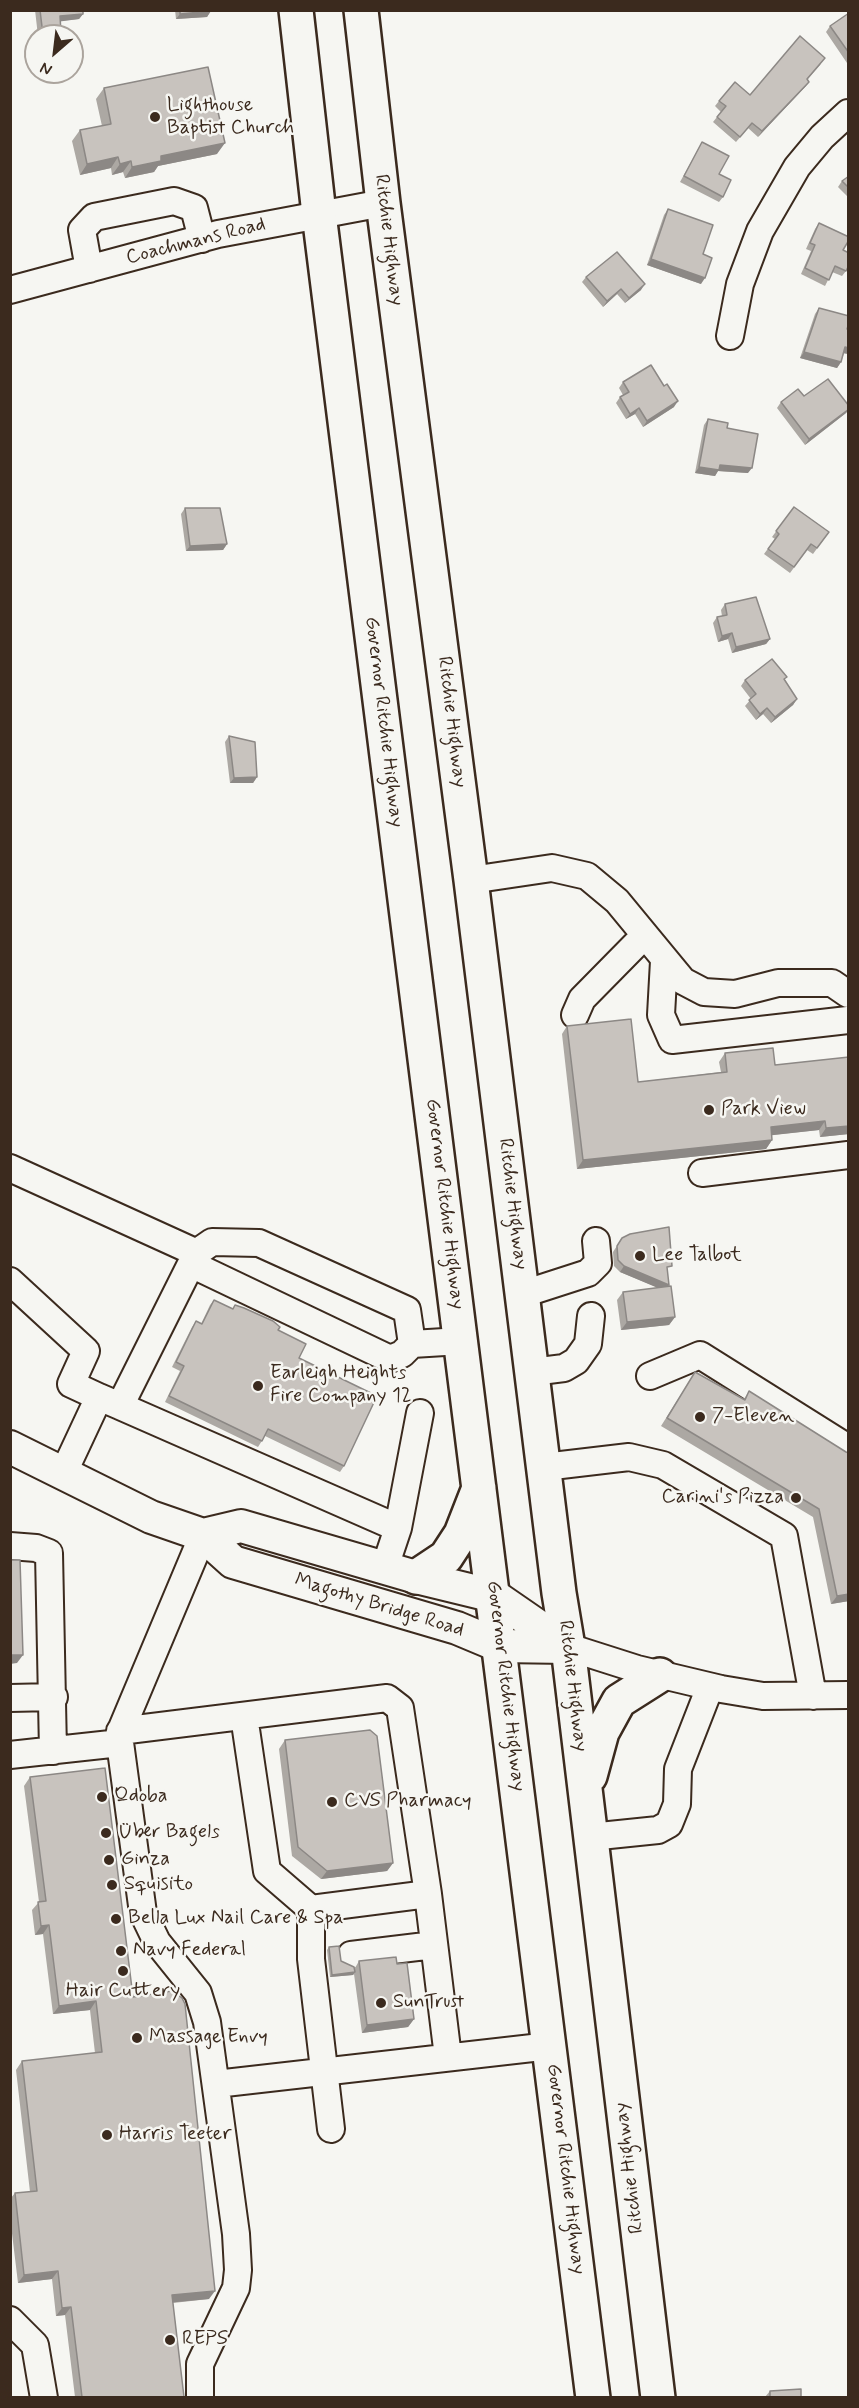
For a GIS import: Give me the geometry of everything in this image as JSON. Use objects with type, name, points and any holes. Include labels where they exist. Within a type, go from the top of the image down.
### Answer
[{"type":"highway","name":"Governor Ritchie Highway","points":[[296,10],[319,214],[593,2397]]},
{"type":"highway","name":"Ritchie Highway","points":[[361,10],[383,203],[568,1647],[658,2397]]},
{"type":"highway","points":[[416,1577],[446,1557],[461,1534],[480,1487]]},
{"type":"highway","points":[[585,1792],[602,1732],[619,1701],[660,1675]]},
{"type":"main road","name":"Magothy Bridge Road","points":[[10,1447],[151,1517],[204,1535],[233,1562],[456,1628],[500,1646],[568,1647]]},
{"type":"main road","name":"Magothy Bridge Road","points":[[204,1535],[241,1526],[416,1577],[494,1596],[568,1647]]},
{"type":"street","points":[[730,336],[740,284],[769,215],[797,167],[822,137],[849,112]]},
{"type":"street","points":[[89,269],[81,230],[94,217],[174,201],[194,208],[202,239]]},
{"type":"street","name":"Coachmans Road","points":[[10,290],[202,239],[383,203]]},
{"type":"street","points":[[471,880],[552,868],[587,876],[617,901],[664,961],[683,981],[704,992],[735,994],[778,983],[832,983],[849,994]]},
{"type":"street","points":[[575,1015],[582,999],[644,936]]},
{"type":"street","points":[[664,961],[661,1015],[672,1040],[849,1020]]},
{"type":"street","points":[[702,1173],[849,1155]]},
{"type":"street","points":[[10,1168],[194,1258],[390,1359],[402,1354],[412,1344],[461,1341]]},
{"type":"street","points":[[523,1294],[588,1273],[598,1263],[596,1240]]},
{"type":"street","points":[[63,1474],[110,1401],[194,1258],[212,1242],[259,1243],[408,1310],[412,1344]]},
{"type":"street","points":[[10,1281],[86,1351],[71,1384],[398,1528]]},
{"type":"street","points":[[532,1372],[564,1368],[576,1361],[588,1344],[591,1316]]},
{"type":"street","points":[[650,1376],[700,1356],[849,1448]]},
{"type":"street","points":[[385,1567],[398,1528],[420,1413]]},
{"type":"street","points":[[544,1467],[629,1457],[663,1465],[784,1536],[813,1696]]},
{"type":"street","points":[[200,2397],[200,2364],[229,2304],[238,2270],[216,2084],[207,2022],[198,1993],[156,1942],[143,1913],[120,1737],[204,1535]]},
{"type":"street","points":[[10,1546],[36,1548],[49,1553],[54,1697],[53,1751]]},
{"type":"street","points":[[568,1647],[660,1675],[710,1687],[763,1696],[849,1695]]},
{"type":"street","points":[[590,1837],[658,1830],[669,1824],[677,1804],[678,1769],[710,1687]]},
{"type":"street","points":[[10,1698],[54,1697]]},
{"type":"street","points":[[10,1755],[53,1751],[244,1716],[387,1698],[400,1708],[428,1894],[448,2057]]},
{"type":"street","points":[[244,1716],[267,1871],[311,1909],[330,1957],[324,2072],[331,2129]]},
{"type":"street","points":[[311,1909],[428,1894]]},
{"type":"street","points":[[330,1957],[434,1945]]},
{"type":"street","points":[[216,2084],[550,2046]]},
{"type":"street","points":[[10,2320],[35,2345],[44,2397]]},
{"type":"building","points":[[40,10],[83,10],[83,14],[60,16],[60,24],[42,24]]},
{"type":"building","points":[[180,10],[211,10],[211,11],[180,14]]},
{"type":"building","points":[[849,13],[849,53],[830,26]]},
{"type":"building","points":[[800,36],[825,58],[807,79],[809,82],[762,131],[752,123],[740,137],[717,117],[726,106],[719,101],[735,82],[750,95]]},
{"type":"building","name":"Lighthouse Baptist Church","points":[[208,67],[225,143],[161,156],[161,161],[132,167],[131,161],[120,164],[118,157],[87,164],[80,130],[111,124],[104,88]]},
{"type":"building","points":[[702,142],[729,156],[719,174],[731,180],[723,197],[684,176]]},
{"type":"building","points":[[849,176],[849,188],[842,181]]},
{"type":"building","points":[[668,209],[713,225],[703,254],[712,258],[705,278],[651,259]]},
{"type":"building","points":[[819,223],[849,237],[843,250],[849,253],[849,265],[846,271],[835,266],[829,280],[805,268],[815,245],[810,243]]},
{"type":"building","points":[[617,252],[645,284],[629,298],[621,289],[607,301],[586,277]]},
{"type":"building","points":[[819,308],[849,316],[847,329],[849,329],[849,348],[845,347],[841,362],[804,352]]},
{"type":"building","points":[[651,365],[664,386],[667,384],[678,401],[647,421],[639,408],[630,414],[620,397],[629,392],[623,382]]},
{"type":"building","points":[[828,379],[849,409],[809,439],[781,402],[798,389],[804,396]]},
{"type":"building","points":[[708,419],[728,423],[727,428],[758,434],[752,468],[720,465],[719,470],[699,467]]},
{"type":"building","points":[[794,507],[829,532],[817,548],[811,544],[794,567],[768,549],[779,534],[776,531]]},
{"type":"building","points":[[185,508],[220,508],[227,544],[190,546]]},
{"type":"building","points":[[756,597],[770,639],[736,647],[732,633],[722,636],[717,617],[727,615],[725,604]]},
{"type":"building","points":[[772,659],[787,677],[784,679],[797,699],[775,717],[767,708],[760,714],[749,700],[756,694],[745,680]]},
{"type":"building","points":[[229,736],[255,742],[257,777],[234,778]]},
{"type":"building","name":"Park View","points":[[631,1019],[638,1082],[727,1072],[725,1053],[773,1048],[775,1065],[849,1057],[849,1126],[826,1128],[825,1121],[771,1127],[772,1140],[583,1160],[567,1026]]},
{"type":"building","name":"Lee Talbot","points":[[669,1227],[672,1266],[667,1267],[669,1285],[624,1266],[618,1260],[617,1246],[622,1238],[630,1234]]},
{"type":"building","points":[[671,1286],[675,1317],[627,1322],[623,1292]]},
{"type":"building","name":"Earleigh Heights Fire Company 12","points":[[214,1300],[233,1309],[235,1305],[244,1308],[273,1321],[280,1327],[278,1330],[306,1344],[299,1358],[377,1396],[344,1466],[268,1429],[262,1441],[169,1396],[184,1366],[176,1362],[196,1321],[202,1324]]},
{"type":"building","points":[[695,1372],[745,1400],[749,1391],[849,1453],[849,1594],[837,1596],[819,1509],[667,1418]]},
{"type":"building","points":[[10,1560],[20,1560],[23,1655],[10,1655]]},
{"type":"building","name":"CVS Pharmacy","points":[[370,1730],[377,1736],[393,1863],[327,1871],[298,1847],[285,1740]]},
{"type":"building","points":[[105,1768],[133,1997],[172,1991],[182,1998],[185,2004],[215,2291],[172,2295],[184,2397],[82,2397],[71,2307],[62,2308],[58,2271],[24,2275],[15,2193],[37,2191],[22,2061],[102,2052],[96,2001],[59,2006],[49,1925],[41,1926],[38,1902],[46,1901],[30,1777]]},
{"type":"building","points":[[339,1946],[341,1961],[354,1967],[355,1972],[332,1975],[329,1947]]},
{"type":"building","name":"SunTrust","points":[[396,1957],[397,1964],[407,1963],[414,2019],[367,2025],[359,1961]]},
{"type":"building","points":[[801,2389],[801,2397],[770,2397],[770,2391]]},
{"type":"place","name":"Lighthouse Baptist Church","points":[[155,117]]},
{"type":"place","name":"Park View","points":[[709,1110]]},
{"type":"place","name":"Lee Talbot","points":[[640,1256]]},
{"type":"place","name":"Earleigh Heights Fire Company 12","points":[[258,1386]]},
{"type":"place","name":"7-Eleven","points":[[700,1417]]},
{"type":"place","name":"Carini's Pizza","points":[[796,1498]]},
{"type":"place","name":"Qdoba","points":[[102,1797]]},
{"type":"place","name":"CVS Pharmacy","points":[[332,1802]]},
{"type":"place","name":"Über Bagels","points":[[106,1833]]},
{"type":"place","name":"Ginza","points":[[109,1860]]},
{"type":"place","name":"Squisito","points":[[112,1885]]},
{"type":"place","name":"Bella Lux Nail Care & Spa","points":[[116,1919]]},
{"type":"place","name":"Navy Federal","points":[[121,1951]]},
{"type":"place","name":"Hair Cuttery","points":[[123,1971]]},
{"type":"place","name":"SunTrust","points":[[381,2003]]},
{"type":"place","name":"Massage Envy","points":[[137,2038]]},
{"type":"place","name":"Harris Teeter","points":[[107,2135]]},
{"type":"place","name":"REPS","points":[[170,2340]]}]
